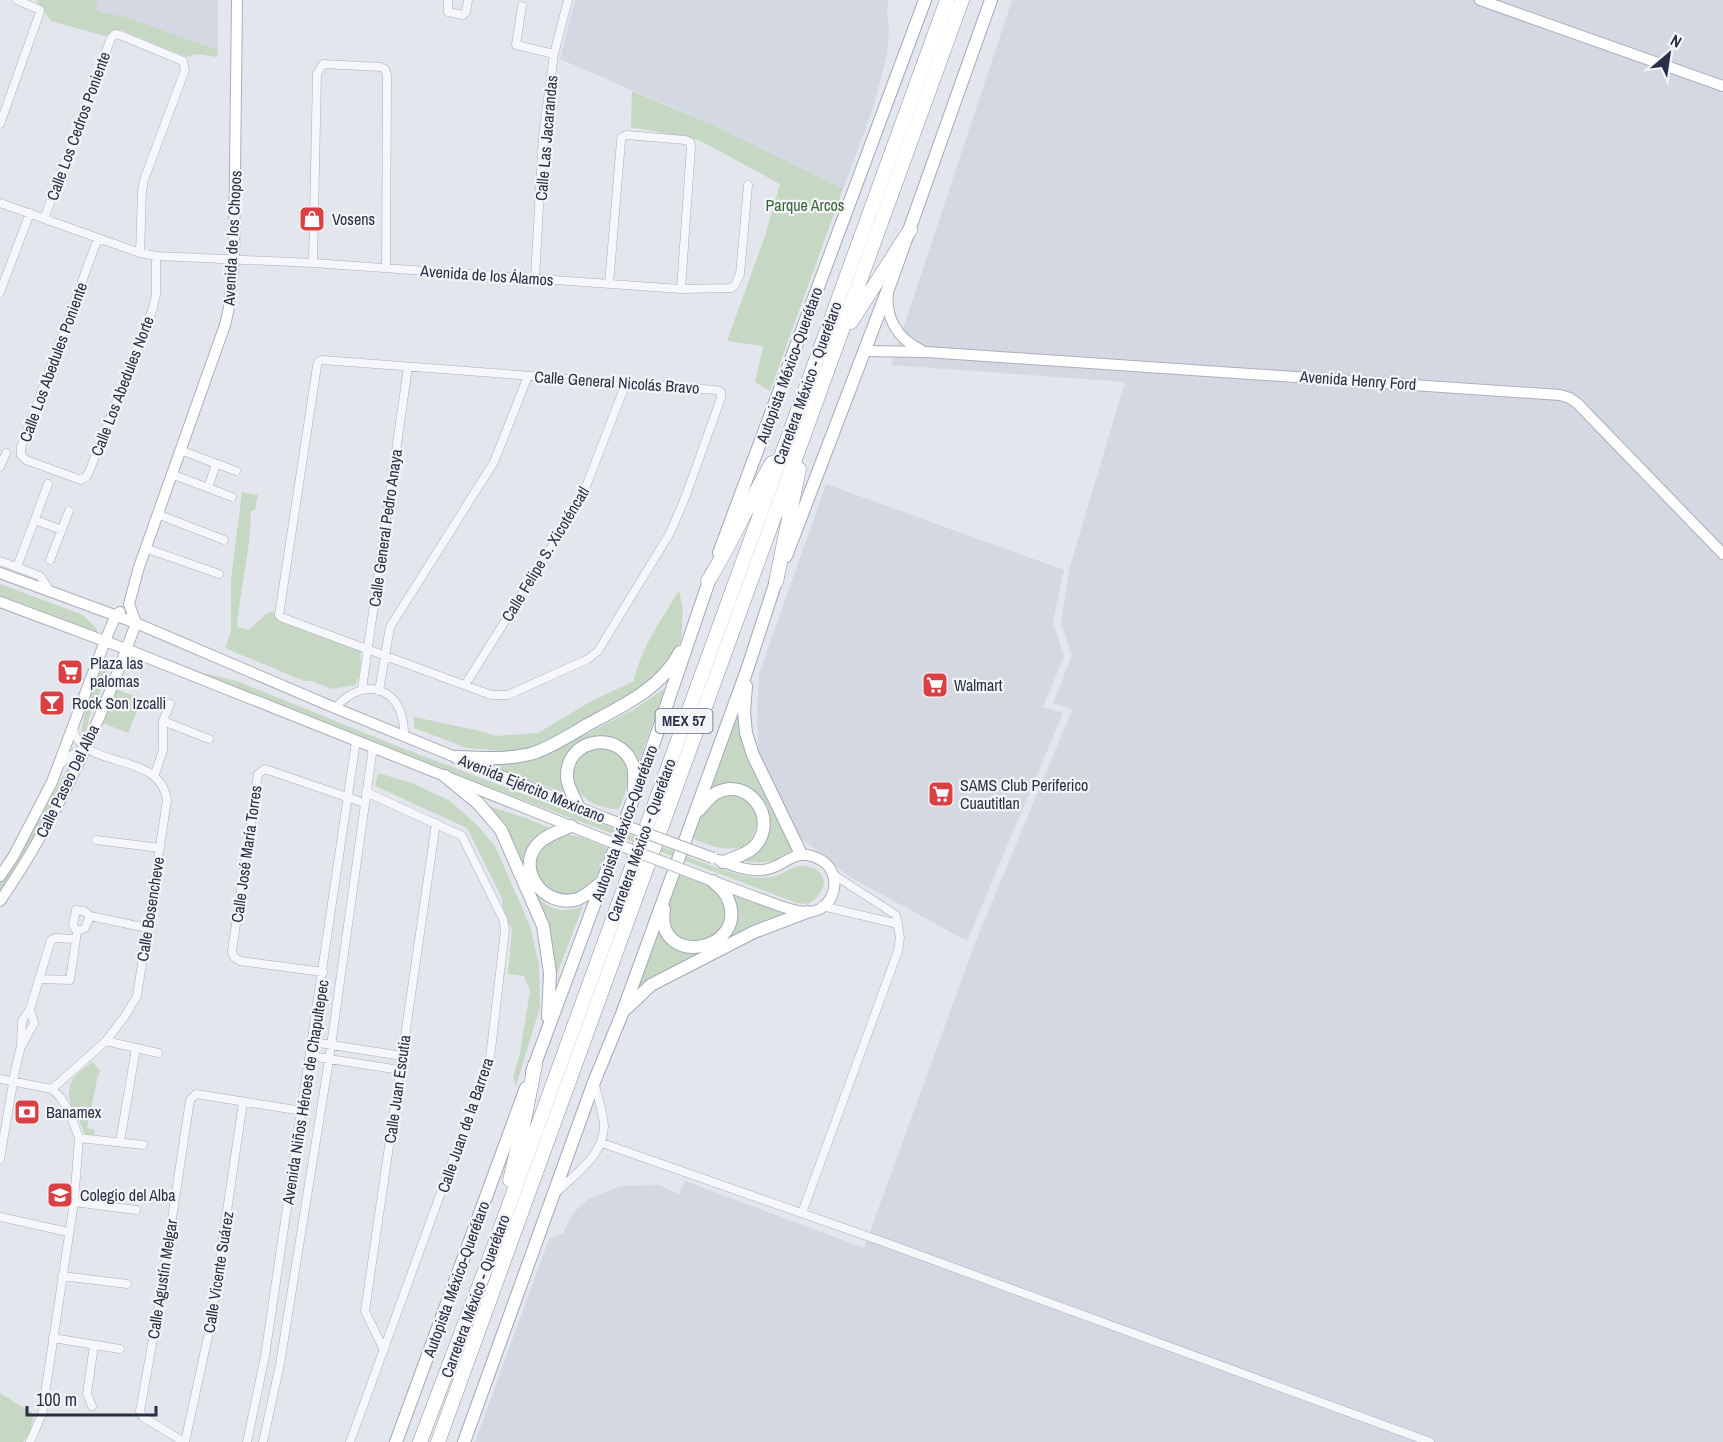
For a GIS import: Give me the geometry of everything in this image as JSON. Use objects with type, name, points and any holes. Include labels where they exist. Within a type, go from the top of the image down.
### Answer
[{"type":"highway","name":"Carretera México - Querétaro","points":[[420,1442],[947,0]]},
{"type":"highway","name":"Carretera México - Querétaro","points":[[438,1442],[962,0]]},
{"type":"highway","points":[[837,344],[910,230]]},
{"type":"highway","points":[[708,581],[719,564],[753,494],[788,435]]},
{"type":"highway","points":[[776,582],[803,439]]},
{"type":"highway","points":[[492,1249],[524,1121],[535,1065]]},
{"type":"main road","name":"Autopista México-Querétaro","points":[[396,1442],[634,795],[708,581],[925,0]]},
{"type":"main road","points":[[464,1442],[594,1082],[622,1014],[696,813],[776,582],[910,230],[991,0]]},
{"type":"main road","points":[[456,757],[511,757],[533,753],[552,746],[643,693],[664,675],[678,656],[693,627]]},
{"type":"main road","points":[[747,670],[744,712],[746,733],[753,755],[801,854]]},
{"type":"main road","points":[[579,808],[567,781],[568,765],[576,752],[588,743],[605,742],[626,753],[634,768],[634,795]]},
{"type":"main road","points":[[445,776],[478,802],[501,830],[543,927],[550,973],[548,1029]]},
{"type":"main road","points":[[696,813],[714,794],[725,790],[737,790],[748,795],[757,802],[762,810],[764,818],[762,833],[754,847],[744,854],[718,860]]},
{"type":"main road","points":[[571,826],[540,842],[534,850],[530,868],[536,885],[542,892],[558,900],[577,899],[602,882]]},
{"type":"main road","points":[[668,890],[663,919],[667,934],[678,944],[686,947],[708,946],[722,936],[726,930],[731,910],[728,897],[713,881]]},
{"type":"main road","points":[[622,1014],[651,985],[754,932],[807,912]]},
{"type":"street","points":[[0,124],[40,10],[17,0]]},
{"type":"street","name":"Avenida de los Chopos","points":[[129,604],[145,548],[230,308],[234,259],[237,0]]},
{"type":"street","points":[[448,0],[448,12],[463,15],[466,12],[468,0]]},
{"type":"street","name":"Calle Las Jacarandas","points":[[535,278],[543,136],[555,54],[568,0]]},
{"type":"street","points":[[1480,0],[1723,86]]},
{"type":"street","points":[[522,6],[516,45],[555,54]]},
{"type":"street","name":"Calle Los Cedros Poniente","points":[[44,219],[111,38],[115,34],[120,35],[183,61],[185,65],[144,180],[140,253]]},
{"type":"street","points":[[313,263],[317,74],[319,68],[323,64],[381,66],[387,75],[386,268]]},
{"type":"street","points":[[609,284],[622,137],[627,135],[657,137],[685,140],[690,142],[691,147],[681,289]]},
{"type":"street","name":"Avenida de los Álamos","points":[[234,259],[681,289],[731,288],[738,281],[748,185]]},
{"type":"street","points":[[0,203],[140,253],[156,256],[234,259]]},
{"type":"street","points":[[0,292],[30,213]]},
{"type":"street","name":"Calle Los Abedules Poniente","points":[[51,469],[26,460],[21,455],[21,447],[98,238]]},
{"type":"street","name":"Calle Los Abedules Norte","points":[[51,469],[81,480],[89,472],[153,308],[156,294],[156,256]]},
{"type":"street","name":"Avenida Henry Ford","points":[[890,284],[888,307],[896,329],[912,346],[927,352]]},
{"type":"street","name":"Avenida Henry Ford","points":[[864,351],[927,352],[1560,395],[1578,404],[1721,546]]},
{"type":"street","name":"Calle General Nicolás Bravo","points":[[319,361],[528,376],[721,392],[721,398],[685,498],[670,533],[594,656],[508,695],[491,695],[279,615],[319,361]]},
{"type":"street","name":"Calle General Pedro Anaya","points":[[362,689],[408,367]]},
{"type":"street","points":[[380,691],[390,627],[494,462],[528,376]]},
{"type":"street","name":"Calle Felipe S. Xicoténcatl","points":[[465,685],[556,540],[585,489],[626,383]]},
{"type":"street","points":[[180,450],[236,471]]},
{"type":"street","points":[[0,467],[6,453]]},
{"type":"street","points":[[208,488],[216,464]]},
{"type":"street","points":[[171,474],[232,497]]},
{"type":"street","points":[[17,567],[48,484]]},
{"type":"street","points":[[50,560],[69,511]]},
{"type":"street","points":[[157,514],[225,540]]},
{"type":"street","points":[[35,520],[62,530]]},
{"type":"street","points":[[145,548],[219,574]]},
{"type":"street","points":[[0,561],[40,576],[50,591]]},
{"type":"street","name":"Avenida Ejército Mexicano","points":[[0,573],[136,622],[335,708],[579,808],[740,868],[769,869],[801,854]]},
{"type":"street","name":"Avenida Ejército Mexicano","points":[[0,602],[126,649],[598,837],[787,908],[807,912]]},
{"type":"street","points":[[116,615],[129,604],[136,622]]},
{"type":"street","name":"Calle Paseo Del Alba","points":[[0,876],[13,857],[52,782],[116,615]]},
{"type":"street","name":"Calle Paseo Del Alba","points":[[0,901],[28,860],[85,748],[136,622]]},
{"type":"street","points":[[335,708],[343,698],[362,689],[380,691],[398,703],[404,723],[404,735]]},
{"type":"street","points":[[73,729],[78,741],[85,748],[155,774],[163,750],[163,721],[170,704]]},
{"type":"street","points":[[163,721],[208,739]]},
{"type":"street","name":"Avenida Niños Héroes de Chapultepec","points":[[247,1442],[265,1356],[356,741]]},
{"type":"street","name":"Avenida Niños Héroes de Chapultepec","points":[[263,1442],[280,1364],[329,1060],[373,747]]},
{"type":"street","points":[[59,765],[85,748]]},
{"type":"street","name":"Calle José María Torres","points":[[323,972],[240,961],[234,957],[232,951],[260,771],[265,769],[364,803]]},
{"type":"street","name":"Calle Bosencheve","points":[[52,1089],[106,1041],[137,996],[167,800],[166,790],[155,774]]},
{"type":"street","name":"Calle Juan de la Barrera","points":[[350,1442],[490,1058],[505,930],[503,919],[466,842],[457,832],[366,792]]},
{"type":"street","name":"Calle Juan Escutia","points":[[384,1350],[365,1311],[436,823]]},
{"type":"street","points":[[96,840],[160,848]]},
{"type":"street","points":[[801,854],[821,860],[834,875],[892,911],[896,915],[900,938],[898,951],[802,1213]]},
{"type":"street","points":[[807,912],[822,906],[832,897],[835,884],[834,875]]},
{"type":"street","points":[[822,906],[898,924]]},
{"type":"street","points":[[39,979],[70,980],[76,936],[73,925],[76,910],[84,911],[90,916],[147,928]]},
{"type":"street","points":[[0,1159],[3,1119],[21,1046],[22,1021],[30,1009],[53,938],[76,936],[86,928],[90,916]]},
{"type":"street","points":[[331,921],[347,923]]},
{"type":"street","points":[[21,1046],[34,1023],[30,1009]]},
{"type":"street","points":[[106,1041],[158,1053]]},
{"type":"street","points":[[313,1042],[402,1056]]},
{"type":"street","points":[[120,1142],[136,1048]]},
{"type":"street","points":[[310,1056],[400,1070]]},
{"type":"street","points":[[0,1079],[52,1089],[69,1111],[79,1138],[74,1202],[42,1414],[30,1442]]},
{"type":"street","points":[[554,1195],[594,1156],[602,1143],[604,1124],[594,1082]]},
{"type":"street","name":"Calle Agustín Melgar","points":[[185,1442],[143,1418],[140,1411],[190,1100],[196,1094],[302,1111]]},
{"type":"street","name":"Calle Vicente Suárez","points":[[185,1442],[210,1327],[243,1102]]},
{"type":"street","points":[[79,1138],[143,1145]]},
{"type":"street","points":[[602,1143],[802,1213],[1430,1442]]},
{"type":"street","points":[[74,1202],[136,1210]]},
{"type":"street","points":[[0,1217],[68,1232]]},
{"type":"street","points":[[280,1255],[297,1258]]},
{"type":"street","points":[[278,1271],[295,1274]]},
{"type":"street","points":[[62,1276],[127,1284]]},
{"type":"street","points":[[53,1338],[120,1349]]},
{"type":"street","points":[[92,1406],[87,1394],[94,1345]]},
{"type":"shaded area","points":[[98,0],[218,0],[218,50],[126,17],[101,12],[96,9]]},
{"type":"shaded area","points":[[575,0],[889,0],[887,55],[873,108],[843,189],[713,125],[560,59]]},
{"type":"shaded area","points":[[1012,0],[1723,0],[1723,1442],[475,1442],[549,1239],[563,1233],[573,1213],[590,1198],[621,1186],[659,1185],[679,1194],[685,1181],[864,1248],[975,943],[1072,710],[1053,703],[1072,655],[1061,623],[1069,570],[1125,382],[891,365]]},
{"type":"shaded area","points":[[826,484],[1064,570],[1053,622],[1064,656],[1043,707],[1063,713],[967,941],[848,876],[798,836],[759,761],[757,715],[759,674]]},
{"type":"green space","points":[[36,0],[98,0],[96,9],[101,12],[126,17],[218,50],[217,57],[196,54],[187,57],[121,30],[105,36],[51,21]]},
{"type":"green space","name":"Parque Arcos","points":[[632,91],[713,125],[843,189],[770,391],[755,382],[763,346],[727,341],[765,236],[780,184],[699,140],[631,127]]},
{"type":"green space","points":[[242,492],[258,495],[255,510],[251,511],[237,627],[249,630],[266,614],[273,611],[283,617],[362,646],[360,669],[355,685],[332,689],[312,681],[304,681],[225,648],[231,632],[231,579]]},
{"type":"green space","points":[[0,584],[83,615],[97,629],[97,632],[90,632],[0,598]]},
{"type":"green space","points":[[679,591],[683,610],[681,639],[675,654],[643,689],[573,727],[526,750],[501,751],[467,748],[414,728],[414,717],[496,736],[538,733],[588,703],[634,681],[641,657]]},
{"type":"green space","points":[[104,667],[108,671],[108,676],[92,709],[83,741],[80,739],[88,700],[95,679]]},
{"type":"green space","points":[[194,671],[237,681],[397,746],[717,868],[744,876],[764,878],[801,866],[814,868],[823,877],[822,889],[814,900],[807,904],[797,903],[387,749]]},
{"type":"green space","points":[[665,688],[637,767],[629,750],[619,741],[606,737],[592,738],[579,744],[568,753],[562,765],[561,779],[568,794],[480,763],[520,763],[542,757],[633,710]]},
{"type":"green space","points":[[116,689],[142,699],[128,733],[98,721]]},
{"type":"green space","points":[[741,707],[739,726],[756,777],[792,849],[782,858],[768,862],[740,860],[768,827],[769,816],[764,804],[755,794],[727,785],[717,786],[708,795]]},
{"type":"green space","points":[[594,747],[618,753],[628,768],[627,788],[619,809],[605,808],[593,803],[576,787],[575,767],[582,757]]},
{"type":"green space","points":[[75,756],[75,761],[47,818],[0,895],[0,883]]},
{"type":"green space","points":[[378,773],[412,783],[450,801],[480,828],[495,846],[530,926],[539,965],[540,1007],[516,1086],[513,1077],[520,1053],[530,991],[524,976],[508,974],[512,929],[505,918],[501,896],[467,828],[375,786]]},
{"type":"green space","points":[[732,795],[750,802],[757,814],[755,830],[747,846],[731,849],[719,848],[692,838],[710,804]]},
{"type":"green space","points":[[478,803],[552,829],[536,839],[527,853],[525,868],[529,884],[538,897],[550,906],[566,910],[583,906],[556,977],[516,857]]},
{"type":"green space","points":[[571,835],[607,848],[595,881],[586,894],[561,896],[540,885],[537,875],[538,857],[545,844]]},
{"type":"green space","points":[[678,874],[710,886],[718,893],[727,911],[720,932],[696,945],[672,934],[666,915]]},
{"type":"green space","points":[[732,894],[793,914],[636,992],[660,931],[673,946],[687,952],[702,950],[719,943]]},
{"type":"green space","points":[[92,1062],[101,1071],[98,1075],[87,1128],[95,1130],[94,1137],[85,1135],[73,1111],[69,1096],[72,1080]]},
{"type":"green space","points":[[0,1393],[34,1414],[30,1433],[23,1442],[0,1442]]},
{"type":"place","name":"Vosens","points":[[312,219]]},
{"type":"place","name":"Plaza las palomas","points":[[70,672]]},
{"type":"place","name":"Walmart","points":[[935,685]]},
{"type":"place","name":"Rock Son Izcalli","points":[[52,703]]},
{"type":"place","name":"SAMS Club Periferico Cuautitlan","points":[[941,794]]},
{"type":"place","name":"Banamex","points":[[27,1112]]},
{"type":"place","name":"Colegio del Alba","points":[[60,1195]]}]
